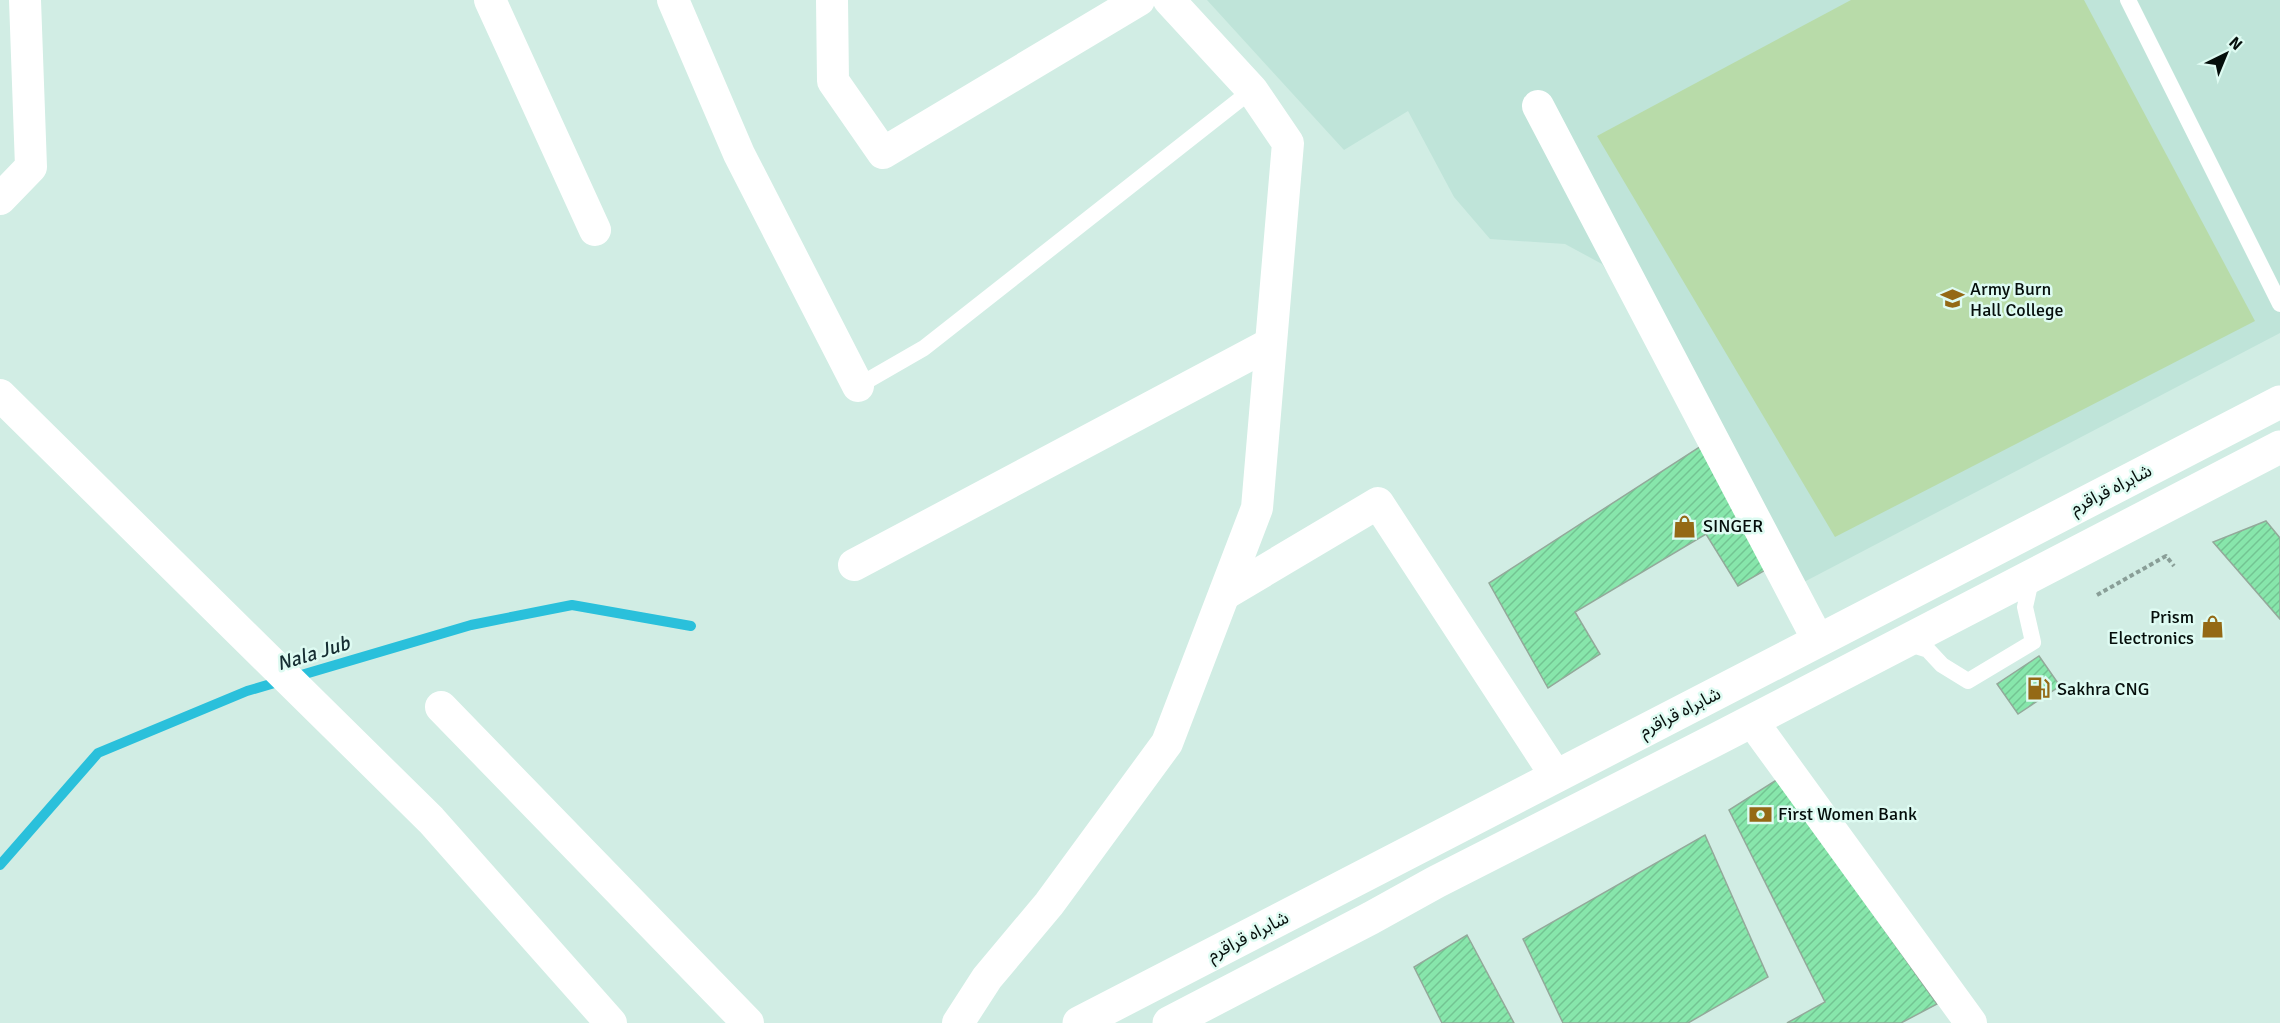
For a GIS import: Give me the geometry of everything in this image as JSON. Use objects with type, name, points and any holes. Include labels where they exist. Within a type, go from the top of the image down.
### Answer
[{"type":"highway","name":"شاہراہ قراقرم","points":[[1079,1023],[2280,402]]},
{"type":"highway","points":[[1169,1023],[1436,882],[2280,447]]},
{"type":"street","points":[[0,199],[32,167],[25,0]]},
{"type":"street","points":[[490,0],[595,230]]},
{"type":"street","points":[[673,0],[739,154],[858,386]]},
{"type":"street","points":[[832,0],[834,81],[883,153],[1138,0]]},
{"type":"street","points":[[958,1023],[987,978],[1049,904],[1167,743],[1257,508],[1288,143],[1252,90],[1169,0]]},
{"type":"street","points":[[1538,106],[1818,640]]},
{"type":"street","points":[[854,565],[1270,344]]},
{"type":"street","points":[[0,395],[430,820],[611,1023]]},
{"type":"street","points":[[1225,594],[1378,503],[1556,776]]},
{"type":"street","points":[[441,707],[748,1023]]},
{"type":"street","points":[[1752,721],[1971,1023]]},
{"type":"lane","points":[[2128,0],[2280,304]]},
{"type":"lane","points":[[858,386],[924,348],[1252,90]]},
{"type":"lane","points":[[1904,642],[1928,650],[1942,665],[1968,681],[2033,642],[2025,607],[2032,576]]},
{"type":"path","points":[[2097,595],[2166,555],[2174,566]]},
{"type":"shaded area","name":"Army Burn Hall College","points":[[1207,0],[2280,0],[2280,333],[1804,582],[1715,437],[1602,264],[1565,244],[1490,239],[1454,197],[1408,111],[1344,150]]},
{"type":"green space","points":[[1851,0],[2084,0],[2255,321],[1835,537],[1597,136]]},
{"type":"building","points":[[1715,437],[1789,556],[1738,586],[1706,534],[1575,612],[1600,654],[1548,688],[1489,583]]},
{"type":"building","points":[[2266,521],[2280,538],[2280,619],[2213,542]]},
{"type":"building","points":[[2039,656],[2060,686],[2018,714],[1997,684]]},
{"type":"building","points":[[1778,779],[1937,1004],[1901,1023],[1787,1023],[1825,1002],[1729,810]]},
{"type":"building","points":[[1705,835],[1768,977],[1688,1023],[1563,1023],[1523,939]]},
{"type":"building","points":[[1467,935],[1514,1023],[1442,1023],[1414,967]]},
{"type":"waterway","name":"Nala Jub","points":[[0,865],[98,753],[247,691],[471,625],[572,605],[691,626]]},
{"type":"place","name":"Army Burn Hall College","points":[[1952,299]]},
{"type":"place","name":"SINGER","points":[[1685,526]]},
{"type":"place","name":"Prism Electronics","points":[[2212,627]]},
{"type":"place","name":"Sakhra CNG","points":[[2039,689]]},
{"type":"place","name":"First Women Bank","points":[[1760,814]]}]
